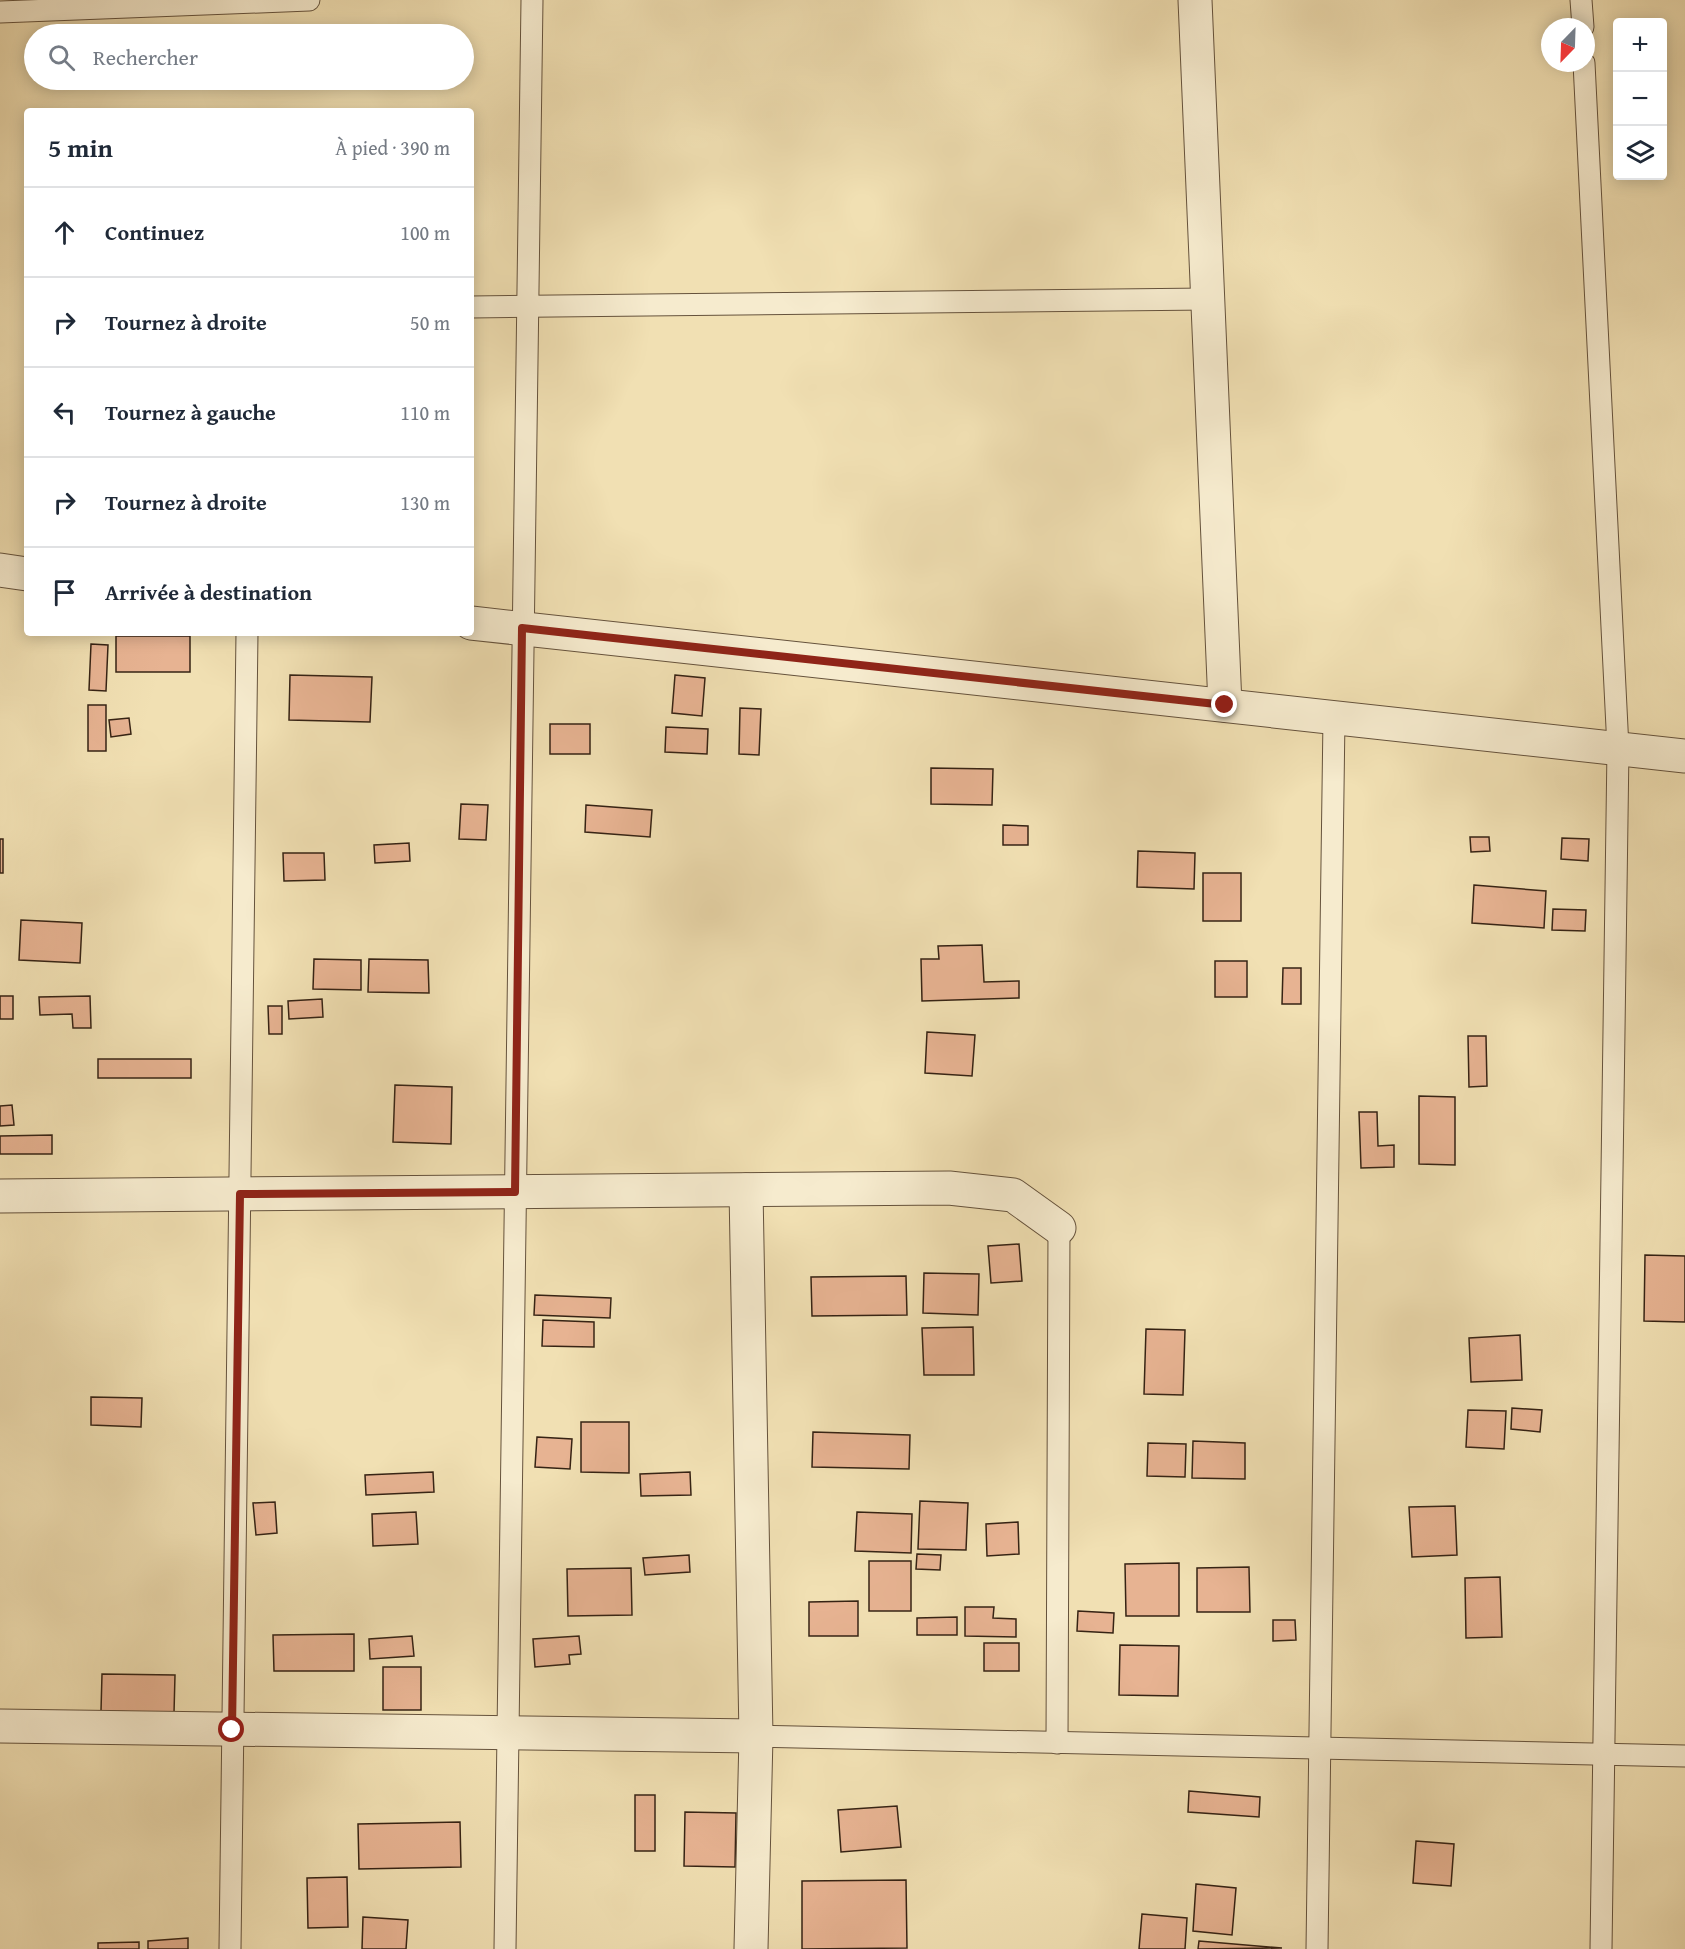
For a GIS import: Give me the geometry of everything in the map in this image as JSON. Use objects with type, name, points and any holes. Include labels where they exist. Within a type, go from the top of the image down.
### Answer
[{"type":"street","points":[[1195,0],[1225,705]]},
{"type":"street","points":[[0,570],[24,574]]},
{"type":"street","points":[[474,623],[1685,756]]},
{"type":"street","points":[[0,1196],[949,1188],[1013,1195],[1059,1228]]},
{"type":"street","points":[[746,1190],[756,1736],[751,1949]]},
{"type":"street","points":[[0,1726],[756,1736]]},
{"type":"lane","points":[[0,12],[309,0]]},
{"type":"lane","points":[[506,1949],[532,0]]},
{"type":"lane","points":[[1581,0],[1582,18]]},
{"type":"lane","points":[[1584,72],[1618,748],[1601,1949]]},
{"type":"lane","points":[[474,307],[1208,299]]},
{"type":"lane","points":[[230,1949],[247,636]]},
{"type":"lane","points":[[1317,1949],[1334,718]]},
{"type":"lane","points":[[1057,1743],[1059,1228]]},
{"type":"lane","points":[[756,1736],[1685,1756]]},
{"type":"building","points":[[116,636],[190,636],[190,672],[116,672]]},
{"type":"building","points":[[91,644],[108,645],[106,691],[89,690]]},
{"type":"building","points":[[290,675],[372,677],[370,722],[289,720]]},
{"type":"building","points":[[675,675],[705,678],[702,716],[672,713]]},
{"type":"building","points":[[88,705],[106,705],[106,751],[88,751]]},
{"type":"building","points":[[740,708],[761,709],[759,755],[739,754]]},
{"type":"building","points":[[129,718],[131,734],[111,737],[109,720]]},
{"type":"building","points":[[550,724],[590,724],[590,754],[550,754]]},
{"type":"building","points":[[666,727],[708,729],[707,754],[665,752]]},
{"type":"building","points":[[931,768],[993,769],[992,805],[931,804]]},
{"type":"building","points":[[461,804],[488,805],[486,840],[459,839]]},
{"type":"building","points":[[586,805],[652,810],[650,837],[585,832]]},
{"type":"building","points":[[1003,825],[1028,826],[1028,845],[1003,845]]},
{"type":"building","points":[[1470,837],[1489,837],[1490,851],[1471,852]]},
{"type":"building","points":[[1562,838],[1589,839],[1588,861],[1561,859]]},
{"type":"building","points":[[0,839],[3,839],[3,873],[0,873]]},
{"type":"building","points":[[409,843],[410,861],[375,863],[374,845]]},
{"type":"building","points":[[1138,851],[1195,853],[1194,889],[1137,887]]},
{"type":"building","points":[[283,853],[324,853],[325,880],[284,881]]},
{"type":"building","points":[[1203,873],[1241,873],[1241,921],[1203,921]]},
{"type":"building","points":[[1474,885],[1546,891],[1544,928],[1472,923]]},
{"type":"building","points":[[1553,909],[1586,910],[1585,931],[1552,930]]},
{"type":"building","points":[[21,920],[82,923],[80,963],[19,960]]},
{"type":"building","points":[[982,945],[984,982],[1019,981],[1019,998],[922,1001],[921,959],[939,959],[938,946]]},
{"type":"building","points":[[314,959],[361,960],[361,990],[313,989]]},
{"type":"building","points":[[369,959],[428,960],[429,993],[368,992]]},
{"type":"building","points":[[1215,961],[1247,961],[1247,997],[1215,997]]},
{"type":"building","points":[[1283,968],[1301,968],[1301,1004],[1282,1004]]},
{"type":"building","points":[[0,996],[13,996],[13,1019],[0,1019]]},
{"type":"building","points":[[90,996],[91,1028],[73,1028],[72,1014],[40,1015],[39,997]]},
{"type":"building","points":[[322,999],[323,1017],[289,1019],[288,1001]]},
{"type":"building","points":[[268,1006],[282,1006],[282,1034],[269,1034]]},
{"type":"building","points":[[927,1032],[975,1035],[972,1076],[925,1073]]},
{"type":"building","points":[[1468,1036],[1486,1036],[1487,1086],[1469,1087]]},
{"type":"building","points":[[98,1059],[191,1059],[191,1078],[98,1078]]},
{"type":"building","points":[[395,1085],[452,1087],[451,1144],[393,1142]]},
{"type":"building","points":[[1419,1096],[1455,1097],[1455,1165],[1419,1164]]},
{"type":"building","points":[[12,1105],[14,1125],[0,1126],[0,1106]]},
{"type":"building","points":[[1359,1112],[1377,1112],[1378,1146],[1394,1145],[1394,1167],[1361,1168]]},
{"type":"building","points":[[52,1135],[52,1154],[0,1154],[0,1136]]},
{"type":"building","points":[[1019,1244],[1022,1281],[991,1283],[988,1246]]},
{"type":"building","points":[[1645,1255],[1685,1256],[1685,1322],[1644,1321]]},
{"type":"building","points":[[924,1273],[979,1274],[978,1315],[923,1313]]},
{"type":"building","points":[[906,1276],[907,1315],[812,1316],[811,1277]]},
{"type":"building","points":[[535,1295],[611,1298],[610,1318],[534,1315]]},
{"type":"building","points":[[543,1320],[594,1322],[594,1347],[542,1346]]},
{"type":"building","points":[[973,1327],[974,1375],[924,1375],[922,1328]]},
{"type":"building","points":[[1146,1329],[1185,1330],[1183,1395],[1144,1394]]},
{"type":"building","points":[[1520,1335],[1522,1380],[1471,1382],[1469,1338]]},
{"type":"building","points":[[91,1397],[142,1398],[141,1427],[91,1425]]},
{"type":"building","points":[[1512,1408],[1542,1410],[1540,1432],[1511,1429]]},
{"type":"building","points":[[1468,1410],[1506,1411],[1504,1449],[1466,1447]]},
{"type":"building","points":[[581,1422],[629,1422],[629,1473],[581,1472]]},
{"type":"building","points":[[813,1432],[910,1435],[909,1469],[812,1467]]},
{"type":"building","points":[[537,1437],[572,1439],[570,1469],[535,1467]]},
{"type":"building","points":[[1193,1441],[1245,1443],[1245,1479],[1192,1478]]},
{"type":"building","points":[[1148,1443],[1186,1444],[1185,1477],[1147,1476]]},
{"type":"building","points":[[433,1472],[434,1492],[366,1495],[365,1475]]},
{"type":"building","points":[[690,1472],[691,1495],[641,1496],[640,1474]]},
{"type":"building","points":[[920,1501],[968,1503],[966,1550],[918,1549]]},
{"type":"building","points":[[275,1502],[277,1533],[256,1535],[253,1503]]},
{"type":"building","points":[[1455,1506],[1457,1555],[1412,1557],[1409,1507]]},
{"type":"building","points":[[416,1512],[418,1544],[373,1546],[372,1514]]},
{"type":"building","points":[[857,1512],[912,1514],[911,1553],[855,1551]]},
{"type":"building","points":[[1018,1522],[1019,1554],[987,1556],[986,1524]]},
{"type":"building","points":[[917,1554],[941,1555],[940,1570],[916,1569]]},
{"type":"building","points":[[689,1555],[690,1572],[645,1575],[643,1558]]},
{"type":"building","points":[[869,1561],[911,1561],[911,1611],[869,1611]]},
{"type":"building","points":[[1179,1563],[1179,1616],[1126,1616],[1125,1564]]},
{"type":"building","points":[[1249,1567],[1250,1612],[1197,1612],[1197,1568]]},
{"type":"building","points":[[631,1568],[632,1615],[568,1616],[567,1569]]},
{"type":"building","points":[[1500,1577],[1502,1637],[1466,1638],[1465,1578]]},
{"type":"building","points":[[858,1601],[858,1636],[809,1636],[809,1602]]},
{"type":"building","points":[[965,1607],[994,1607],[993,1618],[1016,1619],[1016,1637],[965,1636]]},
{"type":"building","points":[[1078,1611],[1114,1613],[1113,1633],[1077,1631]]},
{"type":"building","points":[[957,1617],[957,1635],[917,1635],[917,1618]]},
{"type":"building","points":[[1273,1620],[1295,1620],[1296,1640],[1273,1641]]},
{"type":"building","points":[[354,1634],[354,1671],[274,1671],[273,1635]]},
{"type":"building","points":[[412,1636],[414,1656],[370,1659],[369,1639]]},
{"type":"building","points":[[579,1636],[581,1654],[569,1655],[570,1664],[535,1667],[533,1639]]},
{"type":"building","points":[[984,1643],[1019,1643],[1019,1671],[984,1671]]},
{"type":"building","points":[[1120,1645],[1179,1646],[1178,1696],[1119,1695]]},
{"type":"building","points":[[383,1667],[421,1667],[421,1710],[383,1710]]},
{"type":"building","points":[[102,1674],[175,1675],[174,1713],[101,1711]]},
{"type":"building","points":[[1189,1791],[1260,1797],[1259,1817],[1188,1812]]},
{"type":"building","points":[[635,1795],[655,1795],[655,1851],[635,1851]]},
{"type":"building","points":[[897,1806],[901,1847],[841,1852],[838,1810]]},
{"type":"building","points":[[685,1812],[736,1813],[735,1867],[684,1866]]},
{"type":"building","points":[[460,1822],[461,1867],[359,1869],[358,1824]]},
{"type":"building","points":[[1416,1841],[1454,1844],[1451,1886],[1413,1883]]},
{"type":"building","points":[[347,1877],[348,1927],[308,1928],[307,1878]]},
{"type":"building","points":[[906,1880],[907,1948],[802,1949],[802,1881]]},
{"type":"building","points":[[1196,1884],[1236,1888],[1232,1935],[1193,1931]]},
{"type":"building","points":[[1142,1914],[1187,1918],[1185,1949],[1139,1949]]},
{"type":"building","points":[[363,1917],[408,1920],[406,1949],[362,1949]]},
{"type":"building","points":[[188,1938],[188,1949],[148,1949],[148,1941]]},
{"type":"building","points":[[1199,1941],[1282,1948],[1198,1949]]},
{"type":"building","points":[[139,1942],[139,1949],[98,1949],[98,1943]]},
{"type":"route","points":[[232,1730],[240,1194],[515,1192],[522,628],[1225,705]]}]
